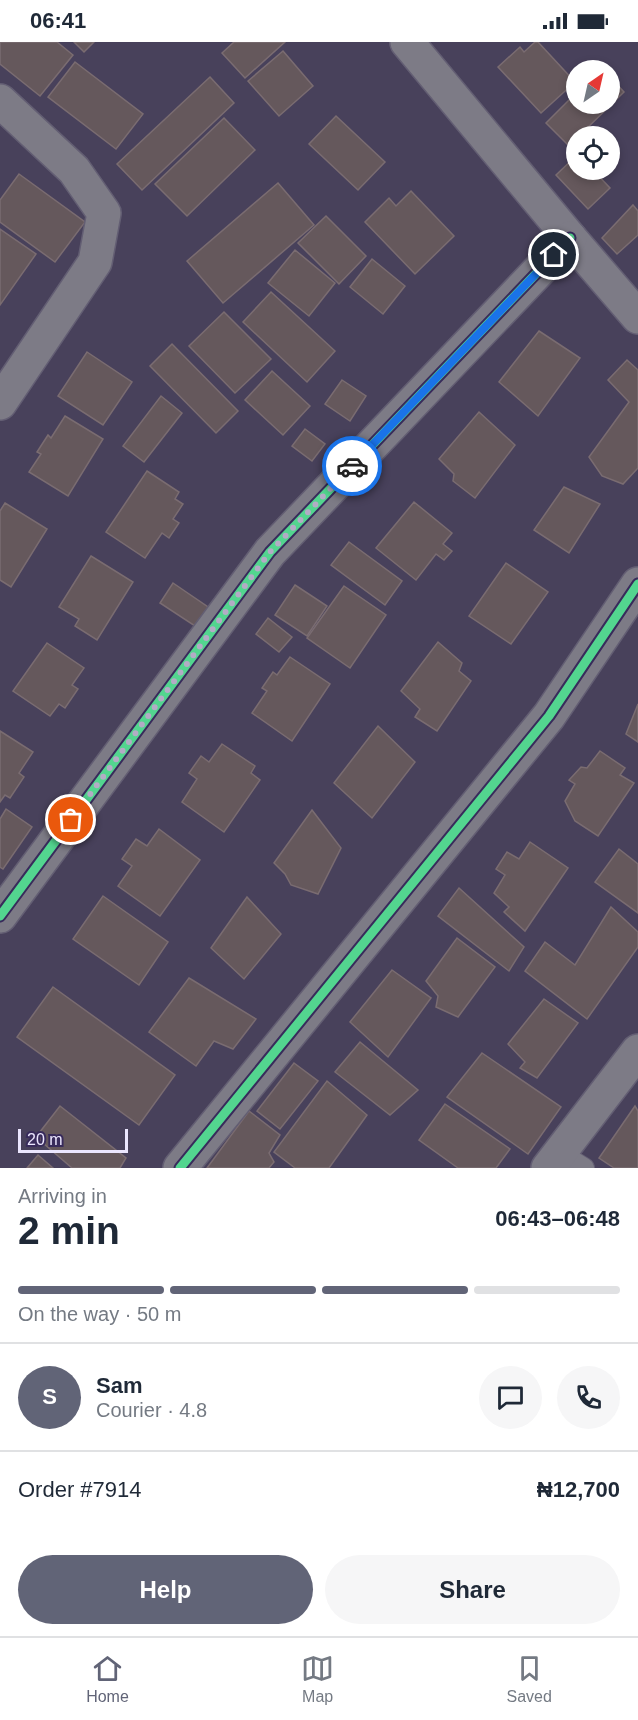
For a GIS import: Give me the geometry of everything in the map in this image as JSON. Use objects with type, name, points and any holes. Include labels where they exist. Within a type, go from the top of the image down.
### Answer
[{"type":"street","points":[[406,42],[638,317]]},
{"type":"street","points":[[0,101],[74,170],[104,213],[95,262],[0,403]]},
{"type":"street","points":[[0,916],[270,552],[570,238]]},
{"type":"street","points":[[180,1168],[549,716],[638,584]]},
{"type":"street","points":[[564,1163],[638,1051]]},
{"type":"building","points":[[0,42],[57,42],[73,55],[40,96],[0,64]]},
{"type":"building","points":[[74,42],[94,42],[84,52]]},
{"type":"building","points":[[234,42],[285,42],[245,78],[222,53]]},
{"type":"building","points":[[538,42],[566,72],[566,90],[541,113],[498,67],[520,47],[524,52]]},
{"type":"building","points":[[283,51],[313,86],[279,116],[248,81]]},
{"type":"building","points":[[75,62],[143,114],[116,149],[48,97]]},
{"type":"building","points":[[210,77],[234,103],[142,190],[117,164]]},
{"type":"building","points":[[566,103],[566,114],[602,114],[589,126],[566,126],[566,143],[546,123]]},
{"type":"building","points":[[336,116],[385,162],[358,190],[309,144]]},
{"type":"building","points":[[224,118],[255,150],[187,216],[155,184]]},
{"type":"building","points":[[566,166],[566,180],[602,180],[610,188],[588,209],[556,175]]},
{"type":"building","points":[[19,174],[85,222],[55,262],[0,222],[0,200]]},
{"type":"building","points":[[278,183],[314,225],[223,303],[187,261]]},
{"type":"building","points":[[411,191],[454,236],[415,274],[365,222],[389,198],[396,206]]},
{"type":"building","points":[[633,205],[638,211],[638,235],[617,254],[602,238]]},
{"type":"building","points":[[326,216],[366,256],[339,284],[298,243]]},
{"type":"building","points":[[0,229],[36,254],[0,305]]},
{"type":"building","points":[[295,250],[335,283],[309,316],[268,283]]},
{"type":"building","points":[[372,259],[405,286],[383,314],[350,287]]},
{"type":"building","points":[[271,292],[335,351],[307,382],[243,322]]},
{"type":"building","points":[[224,312],[271,359],[235,393],[189,346]]},
{"type":"building","points":[[539,331],[580,358],[538,416],[499,382]]},
{"type":"building","points":[[172,344],[238,411],[216,433],[150,366]]},
{"type":"building","points":[[87,352],[132,382],[103,425],[58,396]]},
{"type":"building","points":[[627,360],[638,370],[638,468],[623,484],[602,476],[589,457],[629,402],[608,380]]},
{"type":"building","points":[[272,371],[310,406],[283,435],[245,400]]},
{"type":"building","points":[[342,380],[366,396],[350,421],[325,404]]},
{"type":"building","points":[[161,396],[182,413],[144,462],[123,446]]},
{"type":"building","points":[[479,412],[515,445],[475,498],[453,481],[454,474],[439,459]]},
{"type":"building","points":[[65,416],[103,439],[68,496],[29,472],[41,454],[37,452],[48,435],[51,438]]},
{"type":"building","points":[[305,429],[325,444],[312,461],[292,446]]},
{"type":"building","points":[[147,471],[179,492],[175,499],[183,504],[173,519],[179,523],[169,538],[162,533],[145,558],[106,532]]},
{"type":"building","points":[[564,487],[600,504],[569,553],[534,530]]},
{"type":"building","points":[[414,502],[452,533],[443,544],[452,551],[444,560],[436,554],[416,580],[376,548]]},
{"type":"building","points":[[5,503],[47,529],[11,587],[0,580],[0,511]]},
{"type":"building","points":[[349,542],[402,581],[385,605],[331,565]]},
{"type":"building","points":[[91,556],[133,582],[97,640],[75,626],[79,619],[59,607]]},
{"type":"building","points":[[506,563],[548,592],[511,644],[469,616]]},
{"type":"building","points":[[173,583],[211,609],[198,628],[160,603]]},
{"type":"building","points":[[295,585],[327,606],[307,636],[275,615]]},
{"type":"building","points":[[344,586],[386,615],[350,668],[307,638]]},
{"type":"building","points":[[268,618],[292,637],[279,652],[256,634]]},
{"type":"building","points":[[438,642],[462,663],[459,671],[471,681],[437,731],[415,717],[420,709],[401,691]]},
{"type":"building","points":[[47,643],[84,668],[72,685],[78,689],[65,708],[59,704],[50,716],[13,691]]},
{"type":"building","points":[[290,657],[330,684],[292,741],[252,713],[267,691],[262,688],[273,672],[277,675]]},
{"type":"building","points":[[638,704],[638,742],[626,734]]},
{"type":"building","points":[[378,726],[415,762],[372,818],[334,783]]},
{"type":"building","points":[[0,731],[33,752],[19,773],[24,777],[10,798],[5,795],[0,802]]},
{"type":"building","points":[[222,744],[255,766],[251,773],[260,780],[224,832],[182,802],[197,779],[189,773],[201,756],[209,762]]},
{"type":"building","points":[[600,751],[625,768],[620,775],[634,783],[598,836],[575,821],[565,801],[575,784],[569,780],[581,767],[587,768]]},
{"type":"building","points":[[6,809],[32,827],[3,869],[0,867],[0,819]]},
{"type":"building","points":[[312,810],[341,848],[318,894],[291,885],[285,874],[274,863]]},
{"type":"building","points":[[159,829],[200,860],[160,916],[118,886],[132,866],[122,859],[136,839],[147,846]]},
{"type":"building","points":[[530,842],[568,868],[525,931],[504,912],[509,907],[494,893],[505,875],[496,869],[507,852],[519,859]]},
{"type":"building","points":[[619,849],[638,864],[638,913],[595,882]]},
{"type":"building","points":[[459,888],[524,947],[509,971],[438,916]]},
{"type":"building","points":[[103,896],[168,942],[139,985],[73,939]]},
{"type":"building","points":[[247,897],[281,934],[244,979],[211,948]]},
{"type":"building","points":[[611,907],[638,932],[638,947],[587,1019],[525,971],[545,942],[575,965]]},
{"type":"building","points":[[457,938],[495,967],[458,1017],[436,1007],[438,996],[426,981]]},
{"type":"building","points":[[392,970],[431,998],[388,1057],[350,1022]]},
{"type":"building","points":[[189,978],[256,1019],[233,1049],[214,1041],[196,1066],[149,1032]]},
{"type":"building","points":[[53,987],[175,1075],[139,1125],[17,1037]]},
{"type":"building","points":[[544,999],[578,1023],[537,1078],[520,1068],[525,1062],[508,1044]]},
{"type":"building","points":[[360,1042],[418,1090],[390,1115],[335,1072]]},
{"type":"building","points":[[482,1053],[561,1107],[528,1154],[447,1097]]},
{"type":"building","points":[[294,1063],[318,1081],[280,1129],[257,1111]]},
{"type":"building","points":[[327,1081],[367,1115],[329,1168],[295,1168],[274,1152]]},
{"type":"building","points":[[445,1104],[510,1149],[496,1168],[458,1168],[419,1140]]},
{"type":"building","points":[[60,1106],[126,1158],[120,1168],[72,1168],[36,1137]]},
{"type":"building","points":[[635,1106],[638,1111],[638,1168],[614,1168],[599,1158]]},
{"type":"building","points":[[249,1111],[280,1135],[269,1153],[274,1162],[269,1168],[207,1168]]},
{"type":"building","points":[[38,1155],[53,1168],[27,1168]]},
{"type":"cycle path","points":[[0,916],[270,552],[570,238]]},
{"type":"cycle path","points":[[180,1168],[549,716],[638,584]]},
{"type":"way so far","points":[[71,820],[270,552],[352,466]]},
{"type":"route","points":[[352,466],[554,255]]}]
